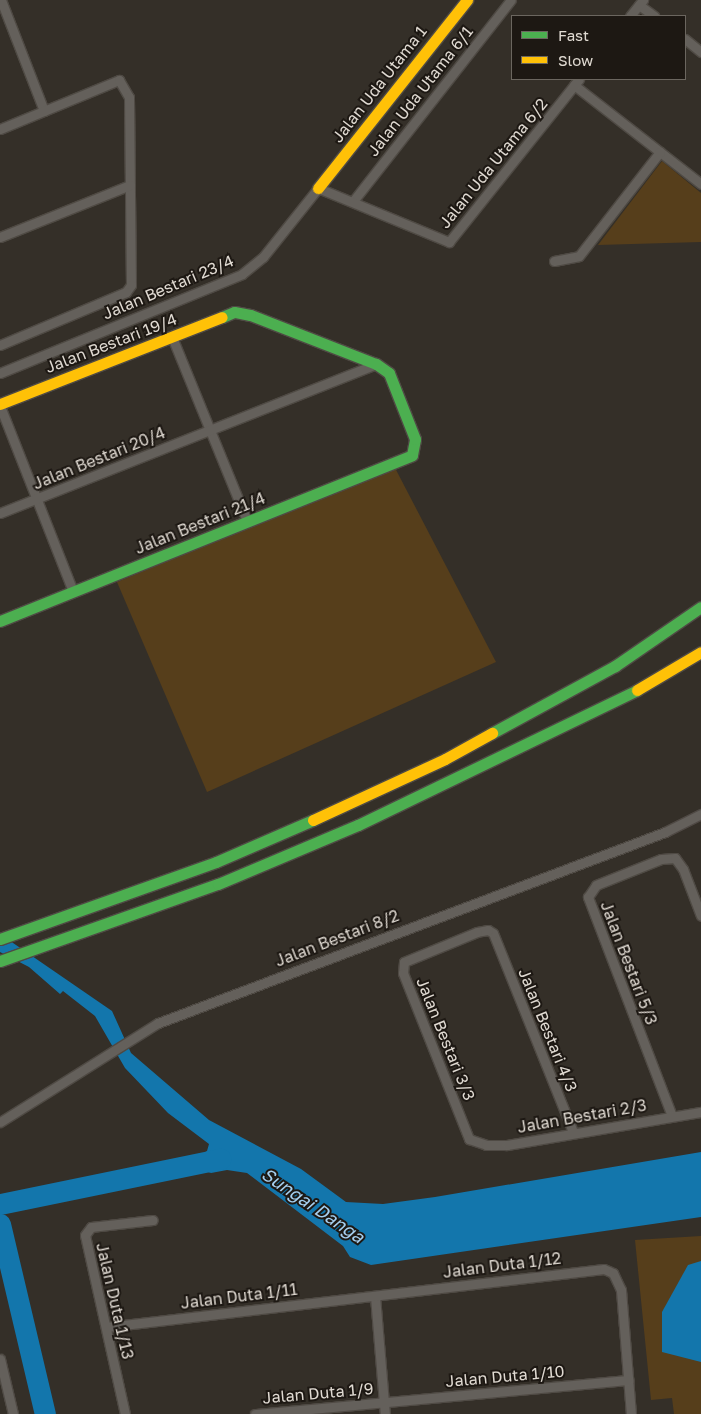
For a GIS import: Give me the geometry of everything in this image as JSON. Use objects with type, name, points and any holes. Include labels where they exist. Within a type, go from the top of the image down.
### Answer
[{"type":"main road","name":"Jalan Uda Utama 1","points":[[318,188],[467,0]]},
{"type":"main road","name":"Jalan Bestari 19/4","points":[[0,405],[234,312],[250,314],[376,364]]},
{"type":"main road","name":"Jalan Bestari 21/4","points":[[0,621],[412,455],[415,438],[389,373],[376,364]]},
{"type":"main road","points":[[0,939],[61,920],[288,833],[445,759],[615,666],[701,607]]},
{"type":"main road","points":[[0,961],[85,933],[218,884],[430,792],[634,692],[701,652]]},
{"type":"street","points":[[1,0],[44,111]]},
{"type":"street","name":"Jalan Uda Utama 6/1","points":[[354,200],[511,0]]},
{"type":"street","points":[[631,15],[641,2],[653,15]]},
{"type":"street","points":[[686,41],[701,52]]},
{"type":"street","points":[[0,129],[119,80],[129,97],[130,285],[126,292],[0,345]]},
{"type":"street","points":[[577,82],[701,184]]},
{"type":"street","name":"Jalan Uda Utama 6/2","points":[[354,200],[449,242],[577,82]]},
{"type":"street","points":[[554,260],[579,256],[660,152]]},
{"type":"street","points":[[0,237],[130,185]]},
{"type":"street","points":[[318,188],[354,200]]},
{"type":"street","name":"Jalan Bestari 23/4","points":[[0,373],[242,274],[263,257],[318,188]]},
{"type":"street","points":[[172,337],[247,521]]},
{"type":"street","name":"Jalan Bestari 20/4","points":[[0,513],[376,364]]},
{"type":"street","points":[[0,405],[73,591]]},
{"type":"street","name":"Jalan Bestari 8/2","points":[[0,1122],[158,1023],[665,832],[701,814]]},
{"type":"street","name":"Jalan Bestari 5/3","points":[[672,1116],[588,898],[596,885],[660,859],[675,858],[683,869],[701,916]]},
{"type":"street","name":"Jalan Bestari 3/3","points":[[469,1139],[402,966],[409,958],[477,932],[488,930],[496,938]]},
{"type":"street","name":"Jalan Bestari 4/3","points":[[496,938],[573,1132]]},
{"type":"street","name":"Jalan Bestari 2/3","points":[[469,1139],[486,1145],[507,1144],[701,1112]]},
{"type":"street","name":"Jalan Duta 1/13","points":[[125,1414],[86,1230],[152,1220]]},
{"type":"street","name":"Jalan Duta 1/12","points":[[375,1296],[604,1269],[613,1273],[621,1290],[628,1380]]},
{"type":"street","points":[[375,1296],[385,1414]]},
{"type":"street","name":"Jalan Duta 1/11","points":[[106,1327],[375,1296]]},
{"type":"street","points":[[1,1359],[13,1414]]},
{"type":"street","points":[[628,1380],[631,1414]]},
{"type":"street","name":"Jalan Duta 1/10","points":[[384,1402],[628,1380]]},
{"type":"street","name":"Jalan Duta 1/9","points":[[255,1414],[384,1402]]},
{"type":"shaded area","points":[[662,161],[701,193],[701,242],[598,245]]},
{"type":"shaded area","points":[[394,466],[496,662],[207,792],[117,582]]},
{"type":"shaded area","points":[[701,1236],[701,1414],[674,1414],[672,1398],[651,1400],[635,1240]]},
{"type":"water","name":"Sungai Danga","points":[[0,934],[112,1011],[131,1053],[209,1120],[301,1169],[346,1202],[383,1204],[435,1197],[701,1152],[701,1217],[371,1265],[350,1257],[343,1246],[247,1173],[227,1170],[211,1173],[196,1168],[194,1159],[207,1151],[209,1144],[168,1113],[125,1068],[95,1016],[63,991],[60,994],[29,967],[0,952]]},
{"type":"water","points":[[701,1261],[701,1362],[662,1352],[662,1312],[688,1265]]},
{"type":"waterway","points":[[0,1204],[220,1159]]},
{"type":"waterway","points":[[0,1224],[45,1414]]},
{"type":"traffic: fast","points":[[0,621],[412,455],[415,439],[389,373],[376,364],[250,315],[234,312],[222,317]]},
{"type":"traffic: fast","points":[[492,733],[615,666],[701,607]]},
{"type":"traffic: fast","points":[[0,961],[218,884],[358,825],[637,690]]},
{"type":"traffic: fast","points":[[0,939],[216,862],[313,820]]},
{"type":"traffic: slow","points":[[318,188],[467,0]]},
{"type":"traffic: slow","points":[[0,404],[222,317]]},
{"type":"traffic: slow","points":[[637,690],[701,652]]},
{"type":"traffic: slow","points":[[313,820],[445,759],[492,733]]}]
